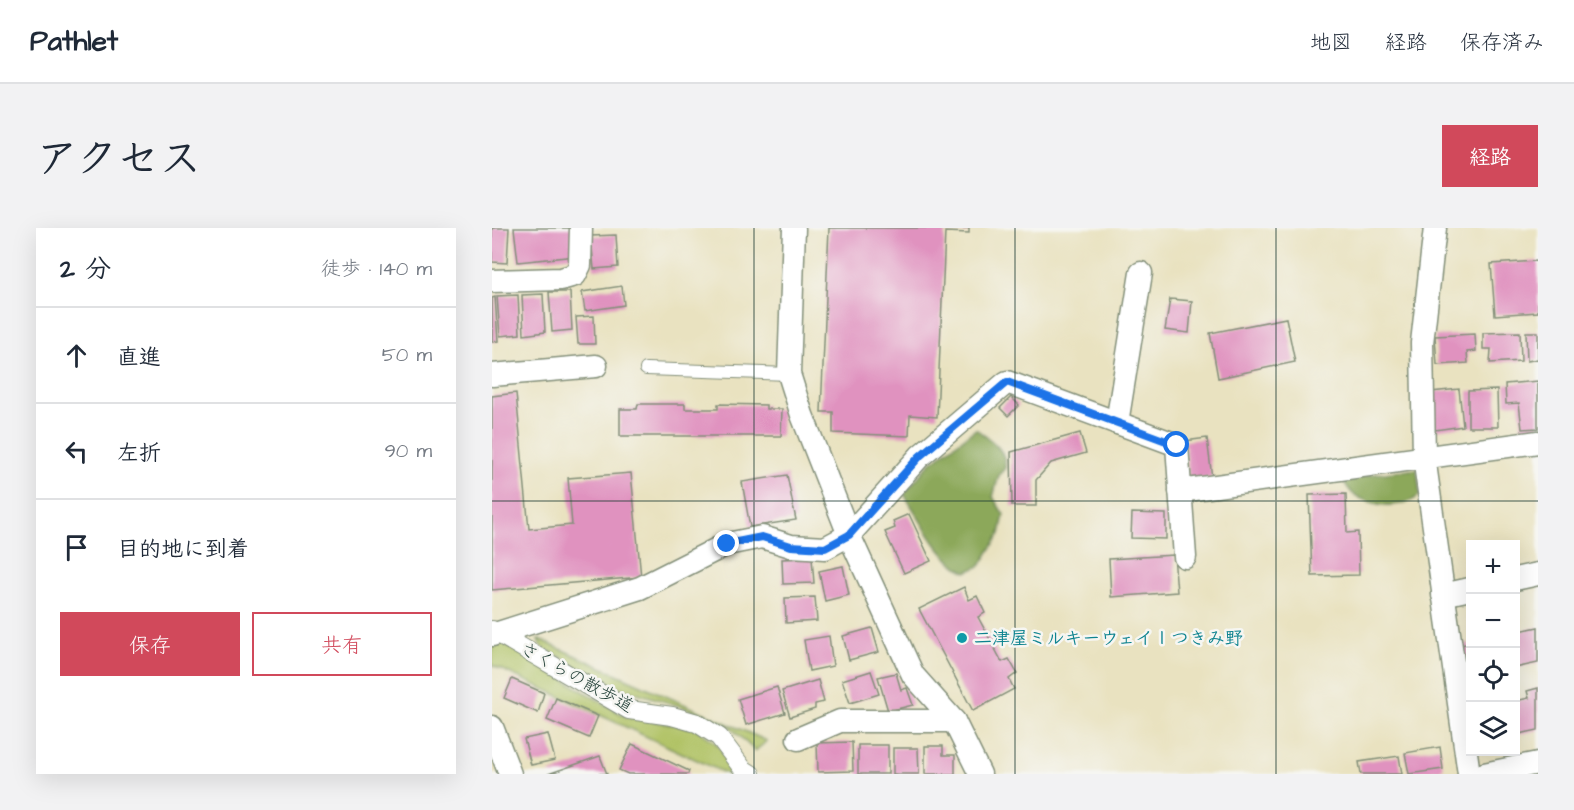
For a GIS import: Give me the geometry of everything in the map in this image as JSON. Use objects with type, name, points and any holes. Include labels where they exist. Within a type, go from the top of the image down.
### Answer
[{"type":"street","points":[[492,281],[561,279],[575,275],[580,265],[581,228]]},
{"type":"street","points":[[794,228],[789,374],[819,462],[849,535],[913,675],[954,722],[980,774]]},
{"type":"street","points":[[1435,228],[1422,343],[1424,457],[1469,774]]},
{"type":"street","points":[[1117,423],[1141,273]]},
{"type":"street","points":[[492,375],[596,366]]},
{"type":"street","points":[[494,632],[640,588],[727,544],[762,537],[791,546],[825,548],[849,535],[920,456],[1007,382],[1177,445],[1185,557]]},
{"type":"street","points":[[1180,491],[1538,442]]},
{"type":"street","points":[[1520,578],[1538,574]]},
{"type":"street","points":[[1443,595],[1466,590]]},
{"type":"street","name":"さくらの散歩道","points":[[494,632],[629,710],[672,716],[697,723],[719,737],[743,769],[751,774]]},
{"type":"street","points":[[798,739],[837,712],[954,722]]},
{"type":"street","points":[[492,727],[510,774]]},
{"type":"street","points":[[1484,774],[1538,763]]},
{"type":"lane","points":[[646,369],[789,374]]},
{"type":"green space","points":[[976,429],[996,445],[1005,461],[1005,468],[999,475],[993,497],[1004,515],[1000,534],[980,566],[966,572],[938,548],[904,494],[929,464]]},
{"type":"green space","points":[[1417,469],[1420,495],[1413,500],[1396,505],[1369,502],[1353,494],[1342,478]]},
{"type":"green space","points":[[497,639],[626,717],[695,728],[715,742],[741,774],[727,774],[492,665],[492,641]]},
{"type":"green space","points":[[538,639],[767,741],[755,751],[730,727],[680,706],[618,687],[602,685],[569,661],[541,647]]},
{"type":"building","points":[[492,228],[509,228],[507,263],[492,262]]},
{"type":"building","points":[[514,228],[573,228],[576,256],[518,262]]},
{"type":"building","points":[[829,228],[969,228],[969,233],[945,232],[937,417],[910,415],[909,436],[833,433],[833,412],[821,412]]},
{"type":"building","points":[[616,235],[618,267],[594,269],[591,236]]},
{"type":"building","points":[[1538,261],[1538,312],[1495,315],[1491,264]]},
{"type":"building","points":[[622,286],[624,305],[585,311],[582,292]]},
{"type":"building","points":[[549,292],[570,292],[572,330],[552,332]]},
{"type":"building","points":[[543,294],[545,332],[524,335],[522,295]]},
{"type":"building","points":[[518,295],[520,334],[500,336],[497,296]]},
{"type":"building","points":[[495,297],[498,341],[492,342],[492,298]]},
{"type":"building","points":[[1170,299],[1192,301],[1189,333],[1165,330]]},
{"type":"building","points":[[594,316],[595,344],[578,344],[576,317]]},
{"type":"building","points":[[1286,318],[1295,362],[1218,378],[1210,333]]},
{"type":"building","points":[[1520,332],[1521,361],[1490,363],[1491,349],[1483,349],[1483,333]]},
{"type":"building","points":[[1526,332],[1538,332],[1538,359],[1527,361]]},
{"type":"building","points":[[1475,334],[1476,351],[1467,352],[1468,363],[1437,365],[1435,336]]},
{"type":"building","points":[[1538,381],[1538,428],[1522,429],[1519,403],[1506,404],[1505,384]]},
{"type":"building","points":[[1459,389],[1463,426],[1435,430],[1431,392]]},
{"type":"building","points":[[1497,390],[1498,427],[1468,427],[1468,391]]},
{"type":"building","points":[[516,393],[529,529],[572,525],[568,478],[631,473],[641,577],[492,590],[492,396]]},
{"type":"building","points":[[1011,397],[1019,405],[1008,416],[1000,408]]},
{"type":"building","points":[[638,404],[685,404],[685,409],[718,409],[718,404],[766,405],[766,409],[782,409],[781,436],[620,436],[620,409],[637,409]]},
{"type":"building","points":[[1080,433],[1086,453],[1051,463],[1036,480],[1036,506],[1012,506],[1011,452]]},
{"type":"building","points":[[1207,438],[1212,478],[1189,480],[1185,441]]},
{"type":"building","points":[[787,475],[796,520],[750,527],[742,482]]},
{"type":"building","points":[[1346,494],[1347,533],[1358,532],[1359,575],[1312,576],[1309,495]]},
{"type":"building","points":[[1132,513],[1166,514],[1166,539],[1131,538]]},
{"type":"building","points":[[909,514],[931,561],[904,573],[885,532],[895,528],[893,521]]},
{"type":"building","points":[[1174,555],[1177,592],[1111,597],[1109,559]]},
{"type":"building","points":[[812,558],[814,583],[783,584],[782,559]]},
{"type":"building","points":[[843,566],[849,595],[825,601],[819,571]]},
{"type":"building","name":"二津屋ミルキーウェイⅠつきみ野","points":[[964,587],[969,600],[977,596],[985,613],[978,617],[1002,662],[1009,659],[1017,673],[1009,679],[1014,689],[973,711],[919,609]]},
{"type":"building","points":[[815,597],[817,621],[786,623],[785,598]]},
{"type":"building","points":[[1538,627],[1538,663],[1520,667],[1520,631]]},
{"type":"building","points":[[872,628],[879,652],[849,660],[843,636]]},
{"type":"building","points":[[829,636],[833,666],[809,671],[804,640]]},
{"type":"building","points":[[1466,644],[1466,666],[1461,645]]},
{"type":"building","points":[[871,671],[879,694],[850,703],[842,680]]},
{"type":"building","points":[[896,673],[901,690],[907,688],[913,705],[888,711],[878,677]]},
{"type":"building","points":[[512,679],[544,693],[538,713],[504,698]]},
{"type":"building","points":[[818,680],[824,702],[815,704],[815,709],[790,717],[782,691]]},
{"type":"building","points":[[777,687],[785,713],[746,725],[738,699]]},
{"type":"building","points":[[1538,688],[1538,730],[1520,734],[1520,700],[1529,698],[1527,691]]},
{"type":"building","points":[[556,698],[598,716],[589,738],[547,720]]},
{"type":"building","points":[[548,734],[555,760],[531,765],[524,739]]},
{"type":"building","points":[[852,742],[853,771],[818,772],[817,743]]},
{"type":"building","points":[[632,744],[689,771],[688,774],[628,774],[619,770]]},
{"type":"building","points":[[858,745],[888,745],[888,774],[858,774]]},
{"type":"building","points":[[925,746],[943,746],[943,755],[955,755],[955,774],[925,774]]},
{"type":"building","points":[[1440,747],[1443,769],[1409,774],[1405,753]]},
{"type":"building","points":[[893,748],[918,748],[919,774],[893,774]]},
{"type":"building","points":[[600,756],[607,774],[548,774]]},
{"type":"building","points":[[1399,756],[1402,774],[1361,774],[1359,762]]},
{"type":"place","name":"二津屋ミルキーウェイⅠつきみ野","points":[[962,638]]},
{"type":"route","points":[[727,544],[762,537],[791,546],[825,548],[849,535],[920,456],[1007,382],[1177,445]]}]
